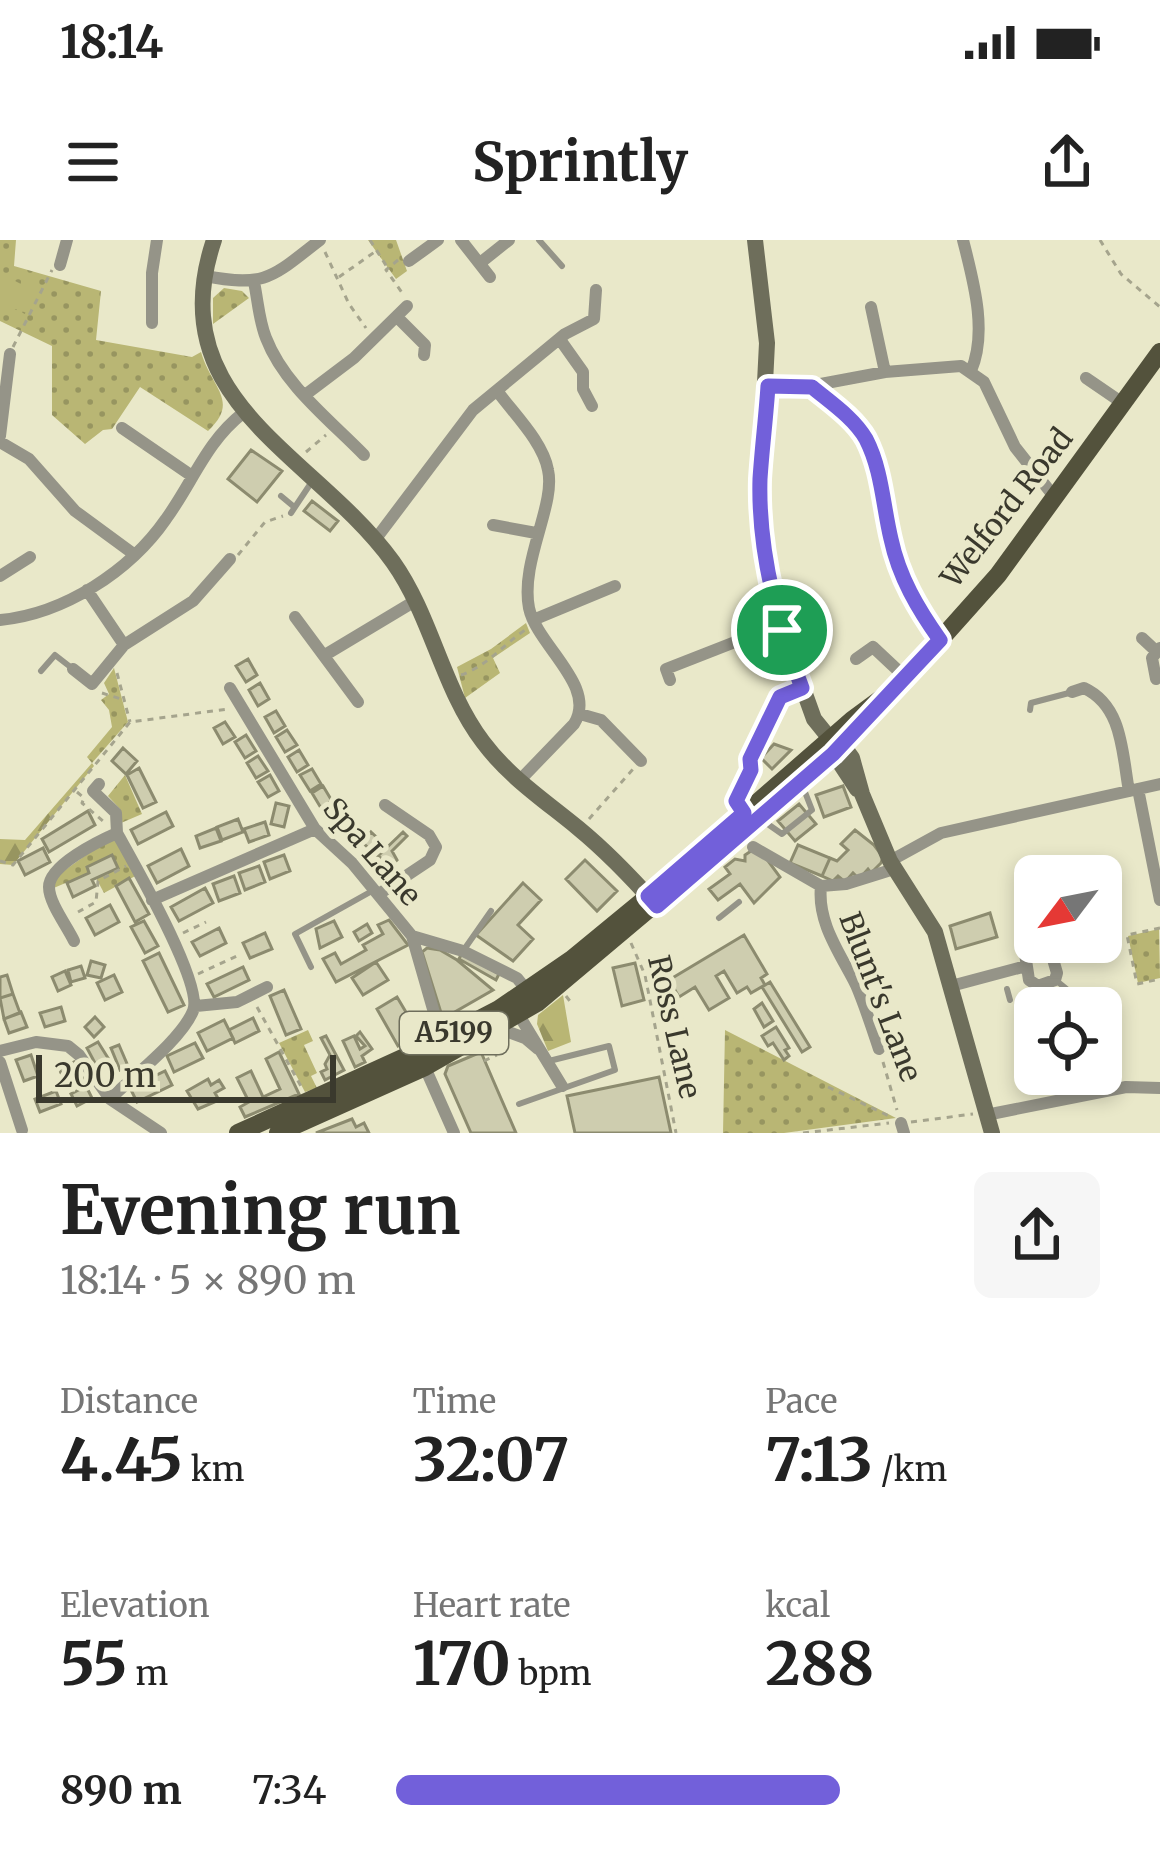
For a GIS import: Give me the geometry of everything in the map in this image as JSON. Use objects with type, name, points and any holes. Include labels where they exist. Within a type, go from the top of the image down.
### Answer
[{"type":"main road","name":"Welford Road","points":[[841,743],[998,575],[1160,352]]},
{"type":"main road","points":[[751,813],[841,743]]},
{"type":"main road","points":[[800,775],[841,743]]},
{"type":"main road","name":"A5199","points":[[528,1002],[751,813]]},
{"type":"main road","name":"A5199","points":[[278,1133],[528,1002],[623,934],[652,901]]},
{"type":"main road","name":"A5199","points":[[238,1133],[422,1059]]},
{"type":"street","points":[[60,265],[67,240]]},
{"type":"street","points":[[152,323],[157,240]]},
{"type":"street","points":[[214,240],[202,314],[207,343],[244,413],[263,436],[315,478],[394,563],[479,737],[519,782],[580,830],[652,901]]},
{"type":"street","points":[[411,254],[438,240]]},
{"type":"street","points":[[461,240],[490,277]]},
{"type":"street","points":[[755,240],[764,296],[768,386],[760,482],[762,528],[782,630],[814,718],[841,743],[857,770],[862,794],[892,865],[935,932],[989,1124],[1126,1087],[1160,1088]]},
{"type":"street","points":[[963,240],[977,296],[976,359],[971,371]]},
{"type":"street","points":[[205,276],[254,282],[280,270],[319,241]]},
{"type":"street","points":[[480,263],[515,243]]},
{"type":"street","points":[[254,282],[264,334],[276,359],[360,450],[366,435]]},
{"type":"street","points":[[375,540],[472,410],[571,330],[599,323],[596,290]]},
{"type":"street","points":[[871,307],[885,372]]},
{"type":"street","points":[[305,395],[402,311],[428,348]]},
{"type":"street","points":[[561,341],[583,373],[583,389],[592,406]]},
{"type":"street","points":[[10,354],[0,439],[29,459],[75,511],[134,555]]},
{"type":"street","points":[[768,386],[812,387],[885,372],[961,366],[984,382],[1015,447],[1056,499]]},
{"type":"street","points":[[1086,378],[1124,404]]},
{"type":"street","points":[[812,387],[864,436],[903,575],[940,640]]},
{"type":"street","points":[[497,392],[541,452],[549,471],[528,596],[533,620],[575,685],[580,714]]},
{"type":"street","points":[[0,620],[50,608],[87,590],[134,555],[166,521],[215,438],[244,413]]},
{"type":"street","points":[[122,428],[192,476]]},
{"type":"street","points":[[493,525],[536,533]]},
{"type":"street","points":[[0,576],[30,557]]},
{"type":"street","points":[[73,669],[96,688],[124,645],[193,601],[230,559]]},
{"type":"street","points":[[533,620],[615,586]]},
{"type":"street","points":[[87,590],[124,645]]},
{"type":"street","points":[[325,655],[415,601]]},
{"type":"street","points":[[295,617],[358,701]]},
{"type":"street","points":[[670,680],[666,669],[735,642],[782,630]]},
{"type":"street","points":[[1142,638],[1158,650],[1152,658],[1156,679]]},
{"type":"street","points":[[856,658],[873,647],[904,677]]},
{"type":"street","points":[[1080,685],[1107,703],[1115,719],[1160,900]]},
{"type":"street","name":"Spa Lane","points":[[230,688],[316,829],[377,891],[412,936],[463,951],[517,978],[528,1002]]},
{"type":"street","points":[[580,714],[601,720],[641,761]]},
{"type":"street","points":[[519,782],[580,714]]},
{"type":"street","points":[[99,784],[93,791],[116,814],[117,830],[190,978],[196,1006],[185,1026],[110,1099]]},
{"type":"street","points":[[753,848],[821,886],[846,884],[892,865],[941,833],[1160,784]]},
{"type":"street","points":[[377,891],[430,860],[436,847],[429,835],[385,805]]},
{"type":"street","points":[[152,900],[316,829]]},
{"type":"street","points":[[69,938],[49,890],[51,880],[69,860],[117,830]]},
{"type":"street","name":"Blunt's Lane","points":[[821,886],[819,905],[825,925],[880,1049]]},
{"type":"street","points":[[412,936],[448,1045]]},
{"type":"street","points":[[1026,963],[1034,985],[1054,980],[1054,963]]},
{"type":"street","points":[[951,986],[1026,966]]},
{"type":"street","points":[[1002,972],[1009,994]]},
{"type":"street","points":[[196,1006],[212,1007],[267,987]]},
{"type":"street","points":[[528,1002],[559,1087]]},
{"type":"street","points":[[498,1019],[539,1051],[559,1087]]},
{"type":"street","points":[[0,1051],[36,1042],[68,1046],[79,1054],[110,1099],[160,1133]]},
{"type":"street","points":[[422,1059],[454,1133]]},
{"type":"street","points":[[0,1062],[22,1130]]},
{"type":"lane","points":[[539,240],[562,266]]},
{"type":"lane","points":[[281,496],[292,509],[315,478]]},
{"type":"lane","points":[[41,671],[55,655],[73,669]]},
{"type":"lane","points":[[1030,710],[1031,703],[1080,685]]},
{"type":"lane","points":[[751,813],[782,834],[812,810],[800,775]]},
{"type":"lane","points":[[311,967],[295,934],[377,891]]},
{"type":"lane","points":[[718,918],[739,902]]},
{"type":"lane","points":[[463,951],[491,911]]},
{"type":"lane","points":[[1054,980],[1064,987]]},
{"type":"lane","points":[[518,1104],[615,1070],[609,1046],[550,1061]]},
{"type":"path","points":[[370,240],[388,269],[402,311]]},
{"type":"path","points":[[1100,240],[1121,274],[1160,307]]},
{"type":"path","points":[[319,241],[349,304],[374,339]]},
{"type":"path","points":[[338,278],[376,251]]},
{"type":"path","points":[[388,269],[411,254]]},
{"type":"path","points":[[10,354],[53,267],[60,265]]},
{"type":"path","points":[[296,461],[336,426]]},
{"type":"path","points":[[230,559],[236,558],[266,522],[292,509]]},
{"type":"path","points":[[448,680],[485,666],[495,651],[533,620]]},
{"type":"path","points":[[113,660],[130,722]]},
{"type":"path","points":[[96,688],[124,700]]},
{"type":"path","points":[[751,813],[736,801],[751,770],[750,759],[780,697],[802,688]]},
{"type":"path","points":[[841,743],[882,717],[886,699]]},
{"type":"path","points":[[0,861],[14,865],[130,722],[241,707]]},
{"type":"path","points":[[580,830],[641,761]]},
{"type":"path","points":[[76,791],[84,798],[83,805],[117,830]]},
{"type":"path","points":[[78,912],[96,902],[98,881],[132,862]]},
{"type":"path","points":[[171,939],[206,922]]},
{"type":"path","points":[[1160,928],[1126,935],[1137,984],[1160,979]]},
{"type":"path","name":"Ross Lane","points":[[623,934],[637,950],[645,976],[676,1133]]},
{"type":"path","points":[[190,978],[237,956]]},
{"type":"path","points":[[563,989],[573,1005]]},
{"type":"path","points":[[251,995],[309,1101]]},
{"type":"path","name":"Blunt's Lane","points":[[880,1049],[902,1128]]},
{"type":"path","points":[[483,1052],[485,1060],[497,1055]]},
{"type":"path","points":[[828,1088],[902,1128]]},
{"type":"green space","points":[[0,240],[16,240],[14,266],[101,291],[96,340],[192,357],[201,352],[221,394],[217,421],[208,431],[140,387],[112,429],[85,444],[52,415],[52,346],[0,321]]},
{"type":"green space","points":[[368,240],[396,240],[407,271],[396,279]]},
{"type":"green space","points":[[7,277],[39,293],[27,315],[0,302]]},
{"type":"green space","points":[[224,288],[242,291],[249,298],[213,324],[213,298]]},
{"type":"green space","points":[[526,623],[530,633],[493,658],[500,673],[465,698],[457,667]]},
{"type":"green space","points":[[114,668],[128,722],[92,763],[87,757],[112,727],[109,710],[101,700],[109,694],[104,683]]},
{"type":"green space","points":[[92,763],[13,865],[0,864],[0,839],[25,840]]},
{"type":"green space","points":[[125,775],[142,814],[121,823],[120,809],[108,796]]},
{"type":"green space","points":[[117,833],[139,874],[104,893],[96,878],[118,868],[112,856],[87,867],[89,873],[49,890],[51,880]]},
{"type":"green space","points":[[1159,929],[1160,978],[1138,983],[1128,936]]},
{"type":"green space","points":[[563,995],[571,1042],[548,1051],[538,1015]]},
{"type":"green space","points":[[308,1030],[313,1041],[304,1045],[317,1073],[311,1076],[317,1088],[305,1092],[279,1043]]},
{"type":"green space","points":[[725,1030],[896,1118],[784,1133],[723,1133]]},
{"type":"building","points":[[251,450],[282,471],[257,502],[228,479]]},
{"type":"building","points":[[312,501],[338,521],[330,531],[304,511]]},
{"type":"building","points":[[248,659],[257,675],[246,682],[236,666]]},
{"type":"building","points":[[260,683],[269,699],[258,706],[249,690]]},
{"type":"building","points":[[276,711],[285,726],[274,733],[265,717]]},
{"type":"building","points":[[225,722],[235,737],[223,744],[214,728]]},
{"type":"building","points":[[287,730],[297,745],[285,752],[276,737]]},
{"type":"building","points":[[246,735],[256,751],[245,758],[235,742]]},
{"type":"building","points":[[774,744],[791,750],[772,769],[761,758]]},
{"type":"building","points":[[123,748],[137,761],[126,774],[112,761]]},
{"type":"building","points":[[299,750],[308,765],[297,772],[288,757]]},
{"type":"building","points":[[258,756],[268,771],[256,778],[247,763]]},
{"type":"building","points":[[139,768],[156,802],[143,808],[127,775]]},
{"type":"building","points":[[312,769],[321,784],[310,791],[300,775]]},
{"type":"building","points":[[270,775],[279,791],[268,797],[258,782]]},
{"type":"building","points":[[323,786],[332,801],[321,808],[312,793]]},
{"type":"building","points":[[843,786],[851,807],[824,817],[816,795]]},
{"type":"building","points":[[276,803],[289,806],[284,827],[271,824]]},
{"type":"building","points":[[335,803],[348,815],[339,825],[326,813]]},
{"type":"building","points":[[799,804],[816,824],[795,841],[778,821]]},
{"type":"building","points":[[88,811],[95,825],[49,852],[42,839]]},
{"type":"building","points":[[166,812],[173,826],[138,844],[131,830]]},
{"type":"building","points":[[351,818],[364,830],[356,840],[342,828]]},
{"type":"building","points":[[238,819],[243,832],[222,840],[217,827]]},
{"type":"building","points":[[265,822],[269,835],[249,842],[244,829]]},
{"type":"building","points":[[216,828],[221,841],[200,848],[196,836]]},
{"type":"building","points":[[855,830],[874,845],[883,857],[881,863],[859,879],[853,873],[845,882],[838,876],[833,881],[822,876],[830,858],[837,861],[848,850],[841,844]]},
{"type":"building","points":[[371,832],[384,844],[375,854],[362,842]]},
{"type":"building","points":[[403,832],[407,836],[392,851],[397,860],[391,866],[378,856]]},
{"type":"building","points":[[798,845],[830,858],[822,876],[790,863]]},
{"type":"building","points":[[43,848],[50,862],[25,875],[18,861]]},
{"type":"building","points":[[181,849],[189,866],[157,883],[148,866]]},
{"type":"building","points":[[754,849],[780,877],[754,903],[740,884],[718,900],[709,889],[730,874],[725,867],[735,859],[745,861]]},
{"type":"building","points":[[112,855],[118,868],[92,880],[95,886],[73,897],[67,883]]},
{"type":"building","points":[[284,855],[290,871],[270,879],[264,862]]},
{"type":"building","points":[[585,860],[617,891],[597,911],[566,879]]},
{"type":"building","points":[[259,866],[265,882],[245,890],[239,873]]},
{"type":"building","points":[[234,876],[240,893],[219,901],[213,884]]},
{"type":"building","points":[[129,878],[149,914],[135,922],[116,886]]},
{"type":"building","points":[[523,883],[541,900],[518,925],[533,939],[513,961],[476,935]]},
{"type":"building","points":[[205,888],[213,903],[179,921],[171,907]]},
{"type":"building","points":[[110,905],[119,922],[95,935],[86,918]]},
{"type":"building","points":[[990,913],[997,937],[956,949],[950,926]]},
{"type":"building","points":[[389,920],[408,945],[336,982],[323,959],[335,953],[341,964],[366,950],[363,945],[383,934],[378,925]]},
{"type":"building","points":[[144,921],[158,946],[145,953],[131,927]]},
{"type":"building","points":[[334,921],[342,937],[320,948],[316,929]]},
{"type":"building","points":[[367,924],[372,933],[359,941],[354,932]]},
{"type":"building","points":[[219,928],[226,943],[200,956],[192,942]]},
{"type":"building","points":[[265,933],[272,949],[250,958],[243,943]]},
{"type":"building","points":[[744,935],[767,974],[761,978],[765,985],[751,993],[747,987],[737,993],[724,971],[716,976],[729,998],[709,1010],[695,987],[679,997],[669,980]]},
{"type":"building","points":[[427,948],[457,960],[493,990],[442,1016],[422,952]]},
{"type":"building","points":[[159,953],[184,1005],[168,1012],[143,961]]},
{"type":"building","points":[[462,953],[499,974],[496,980],[459,959]]},
{"type":"building","points":[[91,961],[105,965],[101,978],[87,975]]},
{"type":"building","points":[[376,962],[388,980],[363,995],[352,978]]},
{"type":"building","points":[[635,963],[644,1000],[622,1006],[613,968]]},
{"type":"building","points":[[81,966],[85,978],[71,982],[68,970]]},
{"type":"building","points":[[243,967],[249,980],[214,997],[207,984]]},
{"type":"building","points":[[65,971],[71,985],[58,991],[52,977]]},
{"type":"building","points":[[7,975],[13,994],[0,998],[0,977]]},
{"type":"building","points":[[114,975],[122,992],[105,1000],[97,983]]},
{"type":"building","points":[[770,982],[810,1047],[802,1052],[762,987]]},
{"type":"building","points":[[284,990],[301,1029],[286,1035],[270,996]]},
{"type":"building","points":[[13,994],[20,1013],[4,1019],[0,998]]},
{"type":"building","points":[[397,997],[419,1034],[398,1046],[377,1009]]},
{"type":"building","points":[[762,1003],[773,1021],[764,1027],[754,1009]]},
{"type":"building","points":[[61,1007],[65,1021],[45,1027],[40,1013]]},
{"type":"building","points":[[21,1012],[27,1027],[9,1033],[4,1019]]},
{"type":"building","points":[[95,1017],[104,1027],[94,1037],[85,1027]]},
{"type":"building","points":[[253,1018],[259,1031],[235,1043],[229,1030]]},
{"type":"building","points":[[224,1020],[233,1038],[207,1051],[198,1033]]},
{"type":"building","points":[[776,1027],[789,1048],[784,1060],[762,1036]]},
{"type":"building","points":[[360,1032],[372,1049],[362,1056],[365,1062],[355,1067],[343,1041],[354,1036],[360,1049],[365,1046],[356,1036]]},
{"type":"building","points":[[326,1036],[344,1070],[325,1080],[321,1072],[327,1069],[330,1055],[321,1038]]},
{"type":"building","points":[[98,1042],[108,1058],[96,1065],[87,1048]]},
{"type":"building","points":[[195,1043],[203,1058],[174,1072],[167,1056]]},
{"type":"building","points":[[119,1045],[128,1066],[120,1070],[111,1048]]},
{"type":"building","points":[[279,1052],[299,1094],[245,1117],[240,1107],[249,1102],[237,1078],[251,1071],[263,1097],[280,1089],[266,1059]]},
{"type":"building","points":[[481,1052],[516,1133],[471,1133],[445,1074],[448,1066]]},
{"type":"building","points":[[31,1055],[38,1076],[24,1081],[16,1060]]},
{"type":"building","points":[[74,1062],[84,1081],[69,1089],[59,1069]]},
{"type":"building","points":[[165,1071],[172,1085],[137,1102],[130,1088]]},
{"type":"building","points":[[659,1077],[671,1133],[575,1133],[567,1096]]},
{"type":"building","points":[[208,1079],[211,1085],[219,1080],[224,1088],[215,1093],[219,1100],[198,1109],[187,1091]]},
{"type":"building","points":[[86,1086],[92,1098],[77,1106],[71,1094]]},
{"type":"building","points":[[56,1091],[61,1104],[40,1112],[35,1099]]},
{"type":"building","points":[[352,1119],[356,1127],[364,1123],[369,1133],[316,1133]]},
{"type":"route","points":[[768,386],[812,387],[864,436],[910,594],[940,640],[833,754],[657,906],[648,896],[744,813],[736,801],[751,770],[750,759],[780,697],[802,688],[782,630],[762,528],[760,482],[768,386]]}]
